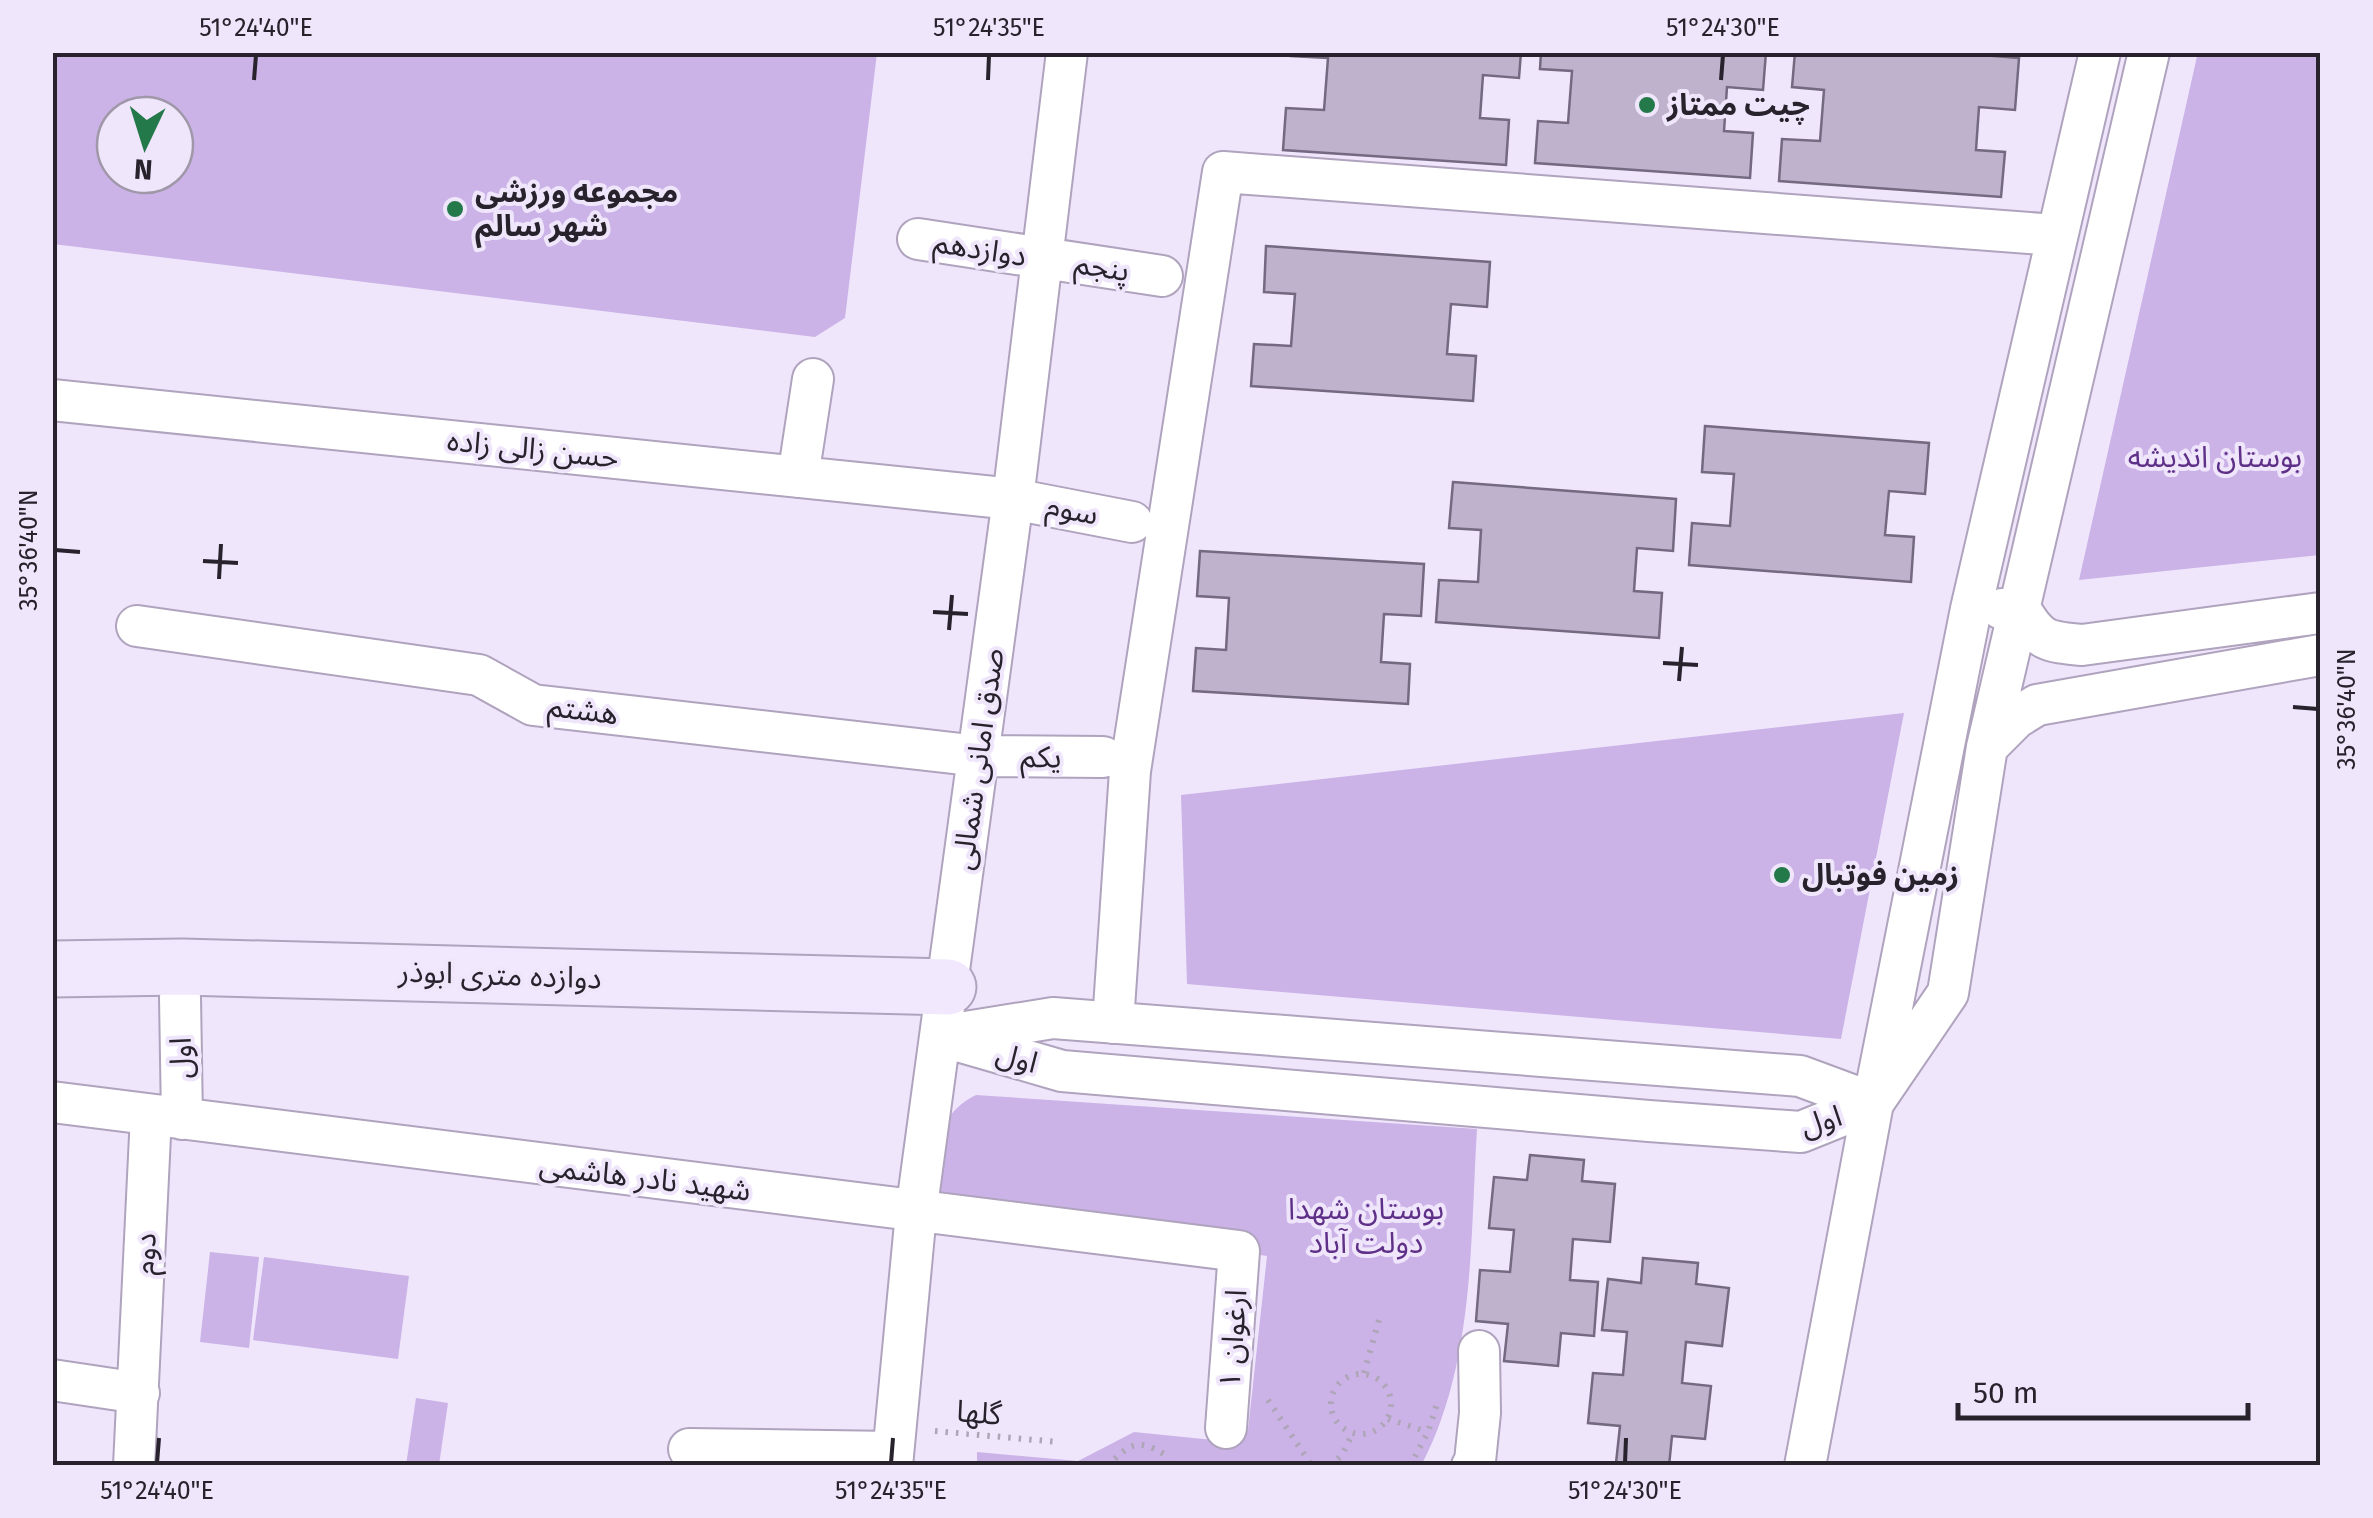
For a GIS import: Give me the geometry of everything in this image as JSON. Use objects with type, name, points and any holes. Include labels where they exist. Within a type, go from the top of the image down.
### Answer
[{"type":"street","name":"صدق امانی شمالی","points":[[894,1448],[916,1213],[1013,499],[1067,52]]},
{"type":"street","points":[[1805,1466],[1972,608],[2100,52]]},
{"type":"street","points":[[1873,1103],[1948,993],[1987,747],[2149,52]]},
{"type":"street","points":[[1113,1023],[1130,771],[1223,172],[2056,235]]},
{"type":"street","name":"دوازدهم","points":[[918,239],[1042,258]]},
{"type":"street","name":"پنجم","points":[[1042,258],[1162,276]]},
{"type":"street","points":[[798,477],[812,379]]},
{"type":"street","name":"حسن زالی زاده","points":[[52,400],[1013,499]]},
{"type":"street","name":"سوم","points":[[1013,499],[1132,522]]},
{"type":"street","points":[[1972,608],[2021,610]]},
{"type":"street","points":[[2021,610],[2034,632],[2048,640],[2082,645],[2320,613]]},
{"type":"street","name":"هشتم","points":[[137,626],[479,675],[533,705],[978,756]]},
{"type":"street","points":[[1987,747],[2016,718],[2036,705],[2320,655]]},
{"type":"street","name":"یکم","points":[[978,756],[1103,758]]},
{"type":"street","name":"دوازده متری ابوذر","points":[[52,969],[182,967],[944,1012]]},
{"type":"street","name":"اول","points":[[166,1117],[180,997]]},
{"type":"street","name":"اول","points":[[944,1012],[1800,1076],[1873,1103]]},
{"type":"street","name":"اول","points":[[944,1012],[1062,1071],[1801,1132],[1873,1103]]},
{"type":"street","name":"شهید نادر هاشمی","points":[[52,1102],[1239,1251]]},
{"type":"street","name":"دوم","points":[[134,1466],[166,1117]]},
{"type":"street","name":"ارغوان ۱","points":[[1226,1428],[1239,1251]]},
{"type":"street","points":[[1472,1466],[1476,1462],[1480,1412],[1479,1351]]},
{"type":"street","points":[[52,1380],[139,1393]]},
{"type":"street","points":[[689,1448],[894,1448]]},
{"type":"path","points":[[1364,1374],[1379,1320]]},
{"type":"path","points":[[1374,1376],[1388,1390],[1392,1410],[1388,1419],[1373,1432],[1353,1434],[1337,1423],[1332,1414],[1332,1394],[1344,1378],[1374,1376]]},
{"type":"path","points":[[1410,1466],[1428,1432],[1440,1389]]},
{"type":"path","points":[[1264,1394],[1312,1466]]},
{"type":"path","points":[[1388,1419],[1428,1432]]},
{"type":"path","points":[[1330,1466],[1342,1455],[1353,1434]]},
{"type":"path","name":"گلها","points":[[894,1448],[1058,1442]]},
{"type":"path","points":[[1106,1466],[1130,1446],[1146,1444],[1164,1454],[1167,1466]]},
{"type":"green space","name":"بوستان اندیشه","points":[[2198,52],[2320,53],[2320,555],[2079,580]]},
{"type":"green space","name":"مجموعه ورزشی شهر سالم","points":[[52,53],[877,53],[845,318],[815,337],[53,244]]},
{"type":"green space","points":[[1904,713],[1841,1039],[1187,984],[1181,795]]},
{"type":"green space","name":"بوستان شهدا دولت آباد","points":[[976,1095],[1477,1129],[1461,1344],[1439,1427],[1421,1466],[977,1465],[977,1452],[1078,1461],[1134,1432],[1233,1442],[1248,1430],[1267,1256],[940,1206],[938,1158],[943,1129],[950,1116]]},
{"type":"green space","points":[[210,1252],[259,1257],[249,1348],[200,1342]]},
{"type":"green space","points":[[264,1257],[409,1276],[398,1359],[253,1340]]},
{"type":"green space","points":[[416,1398],[448,1403],[439,1465],[406,1465]]},
{"type":"building","points":[[1291,52],[1521,52],[1519,78],[1483,75],[1480,118],[1509,120],[1506,165],[1283,150],[1286,108],[1324,110],[1328,58],[1291,56]]},
{"type":"building","name":"چیت ممتاز","points":[[1541,52],[1766,52],[1763,90],[1727,87],[1724,131],[1753,133],[1750,178],[1535,163],[1538,121],[1568,123],[1572,71],[1540,69]]},
{"type":"building","points":[[1795,52],[1945,52],[2019,58],[2015,110],[1979,107],[1976,150],[2005,152],[2001,197],[1779,181],[1782,139],[1820,141],[1824,90],[1792,87]]},
{"type":"building","points":[[1266,246],[1490,262],[1487,307],[1451,304],[1447,354],[1476,356],[1473,401],[1251,386],[1254,344],[1291,346],[1295,294],[1264,292]]},
{"type":"building","points":[[1705,426],[1929,443],[1925,494],[1889,491],[1885,535],[1914,537],[1911,582],[1689,565],[1692,523],[1730,526],[1734,474],[1702,472]]},
{"type":"building","points":[[1453,482],[1676,499],[1673,551],[1637,548],[1634,591],[1662,593],[1659,638],[1436,622],[1439,580],[1478,582],[1481,530],[1449,528]]},
{"type":"building","points":[[1200,551],[1424,564],[1421,616],[1384,614],[1381,662],[1410,664],[1408,704],[1193,691],[1196,648],[1226,650],[1229,598],[1197,596]]},
{"type":"building","points":[[1530,1155],[1584,1160],[1582,1181],[1615,1184],[1610,1242],[1573,1239],[1570,1280],[1598,1282],[1594,1336],[1561,1333],[1558,1366],[1504,1361],[1508,1324],[1476,1321],[1480,1270],[1510,1272],[1514,1230],[1489,1228],[1494,1177],[1527,1180]]},
{"type":"building","points":[[1643,1258],[1698,1263],[1696,1284],[1729,1288],[1722,1346],[1686,1342],[1682,1383],[1711,1386],[1705,1439],[1672,1436],[1669,1466],[1616,1463],[1620,1426],[1588,1423],[1593,1373],[1623,1375],[1627,1332],[1602,1330],[1608,1279],[1641,1283]]},
{"type":"place","name":"چیت ممتاز","points":[[1647,105]]},
{"type":"place","name":"مجموعه ورزشی شهر سالم","points":[[455,209]]},
{"type":"place","name":"زمین فوتبال","points":[[1782,875]]}]
